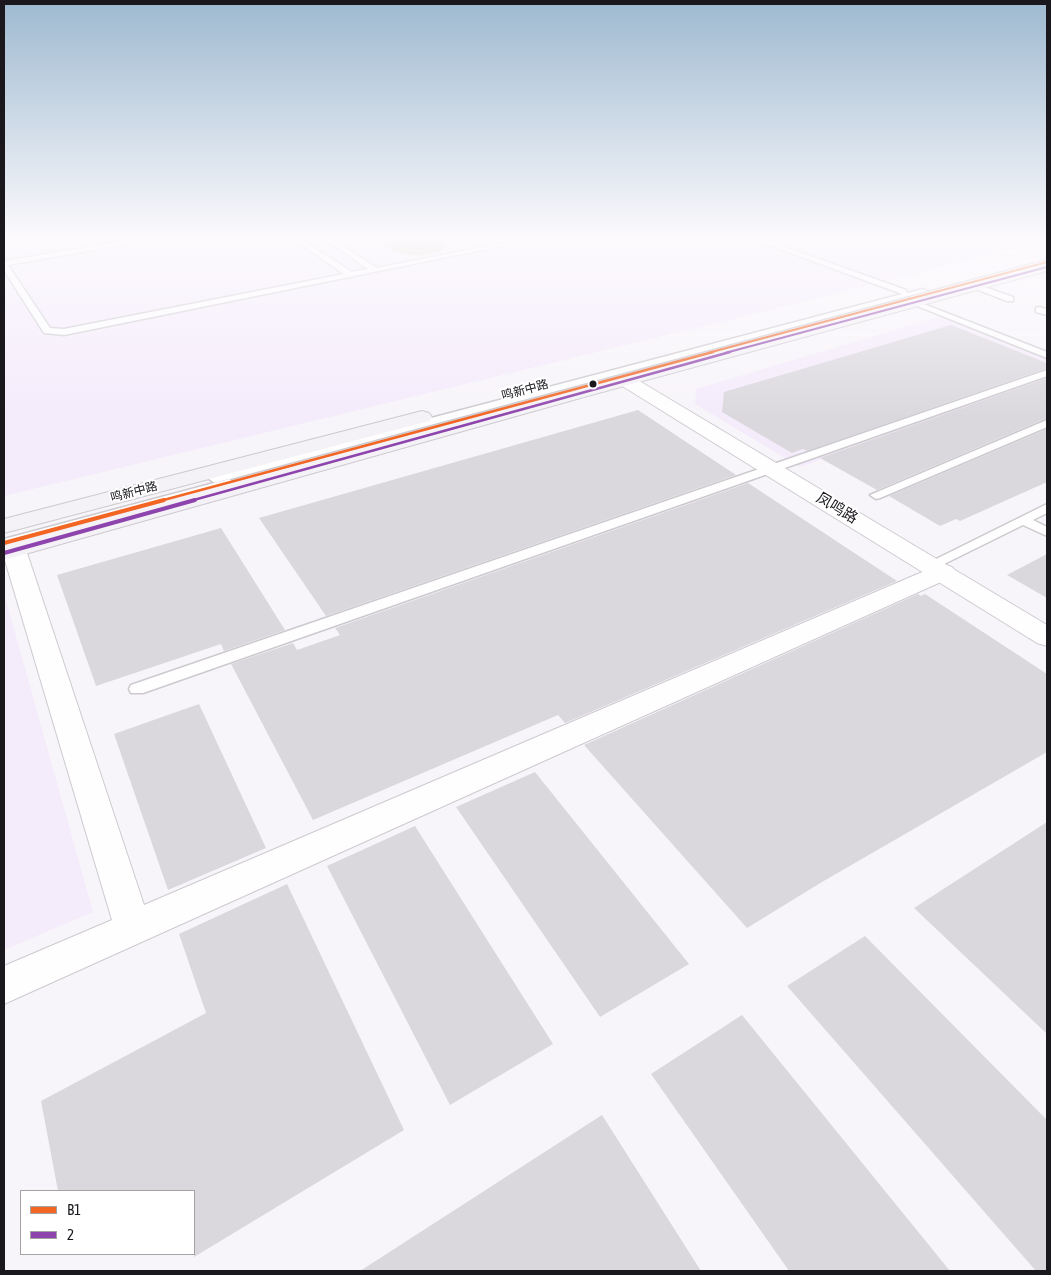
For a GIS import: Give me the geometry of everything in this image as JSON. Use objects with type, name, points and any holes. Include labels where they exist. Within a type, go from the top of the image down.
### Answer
[{"type":"main road","name":"鸣新中路","points":[[6,541],[902,300]]},
{"type":"main road","name":"鸣新中路","points":[[6,541],[625,380],[903,300]]},
{"type":"street","name":"凤鸣路","points":[[625,380],[937,568],[1047,637]]},
{"type":"street","points":[[6,541],[133,928]]},
{"type":"street","points":[[4,985],[937,568]]},
{"type":"lane","points":[[27,300],[47,331],[64,332],[224,300]]},
{"type":"lane","points":[[6,541],[903,300]]},
{"type":"lane","points":[[912,300],[1047,355]]},
{"type":"lane","points":[[137,689],[773,470],[1047,373]]},
{"type":"lane","points":[[876,495],[1047,423]]},
{"type":"lane","points":[[937,568],[1047,508]]},
{"type":"lane","points":[[1023,520],[1047,532]]},
{"type":"shaded area","points":[[4,300],[811,300],[750,315],[4,496]]},
{"type":"shaded area","points":[[951,313],[1047,351],[1047,379],[800,467],[695,404],[696,389]]},
{"type":"shaded area","points":[[4,593],[93,912],[4,950]]},
{"type":"building","points":[[951,325],[1047,363],[1047,368],[807,451],[803,449],[792,453],[722,412],[724,392]]},
{"type":"building","points":[[1047,378],[1047,418],[877,490],[820,458]]},
{"type":"building","points":[[638,410],[736,475],[326,616],[259,518]]},
{"type":"building","points":[[1047,429],[1047,482],[960,521],[956,519],[940,526],[889,496]]},
{"type":"building","points":[[748,483],[897,581],[565,723],[558,715],[313,820],[231,664],[293,643],[297,650],[340,635],[335,628]]},
{"type":"building","points":[[221,528],[285,630],[224,651],[221,644],[96,686],[57,575]]},
{"type":"building","points":[[1047,554],[1047,598],[1007,575]]},
{"type":"building","points":[[918,594],[921,596],[925,594],[1047,674],[1047,752],[822,882],[747,928],[584,745]]},
{"type":"building","points":[[199,704],[266,848],[168,890],[114,734]]},
{"type":"building","points":[[535,772],[689,964],[600,1017],[456,807]]},
{"type":"building","points":[[1047,822],[1047,1034],[914,908]]},
{"type":"building","points":[[415,826],[553,1044],[450,1105],[327,866]]},
{"type":"building","points":[[287,884],[404,1130],[194,1257],[195,1190],[58,1190],[41,1101],[206,1013],[179,934]]},
{"type":"building","points":[[865,936],[1047,1120],[1047,1271],[1036,1271],[787,986]]},
{"type":"building","points":[[742,1015],[950,1271],[789,1271],[651,1074]]},
{"type":"building","points":[[602,1115],[701,1271],[360,1271]]},
{"type":"transit line","name":"B1","points":[[4,543],[908,300]]},
{"type":"transit line","name":"2","points":[[4,553],[577,393],[926,300]]}]
